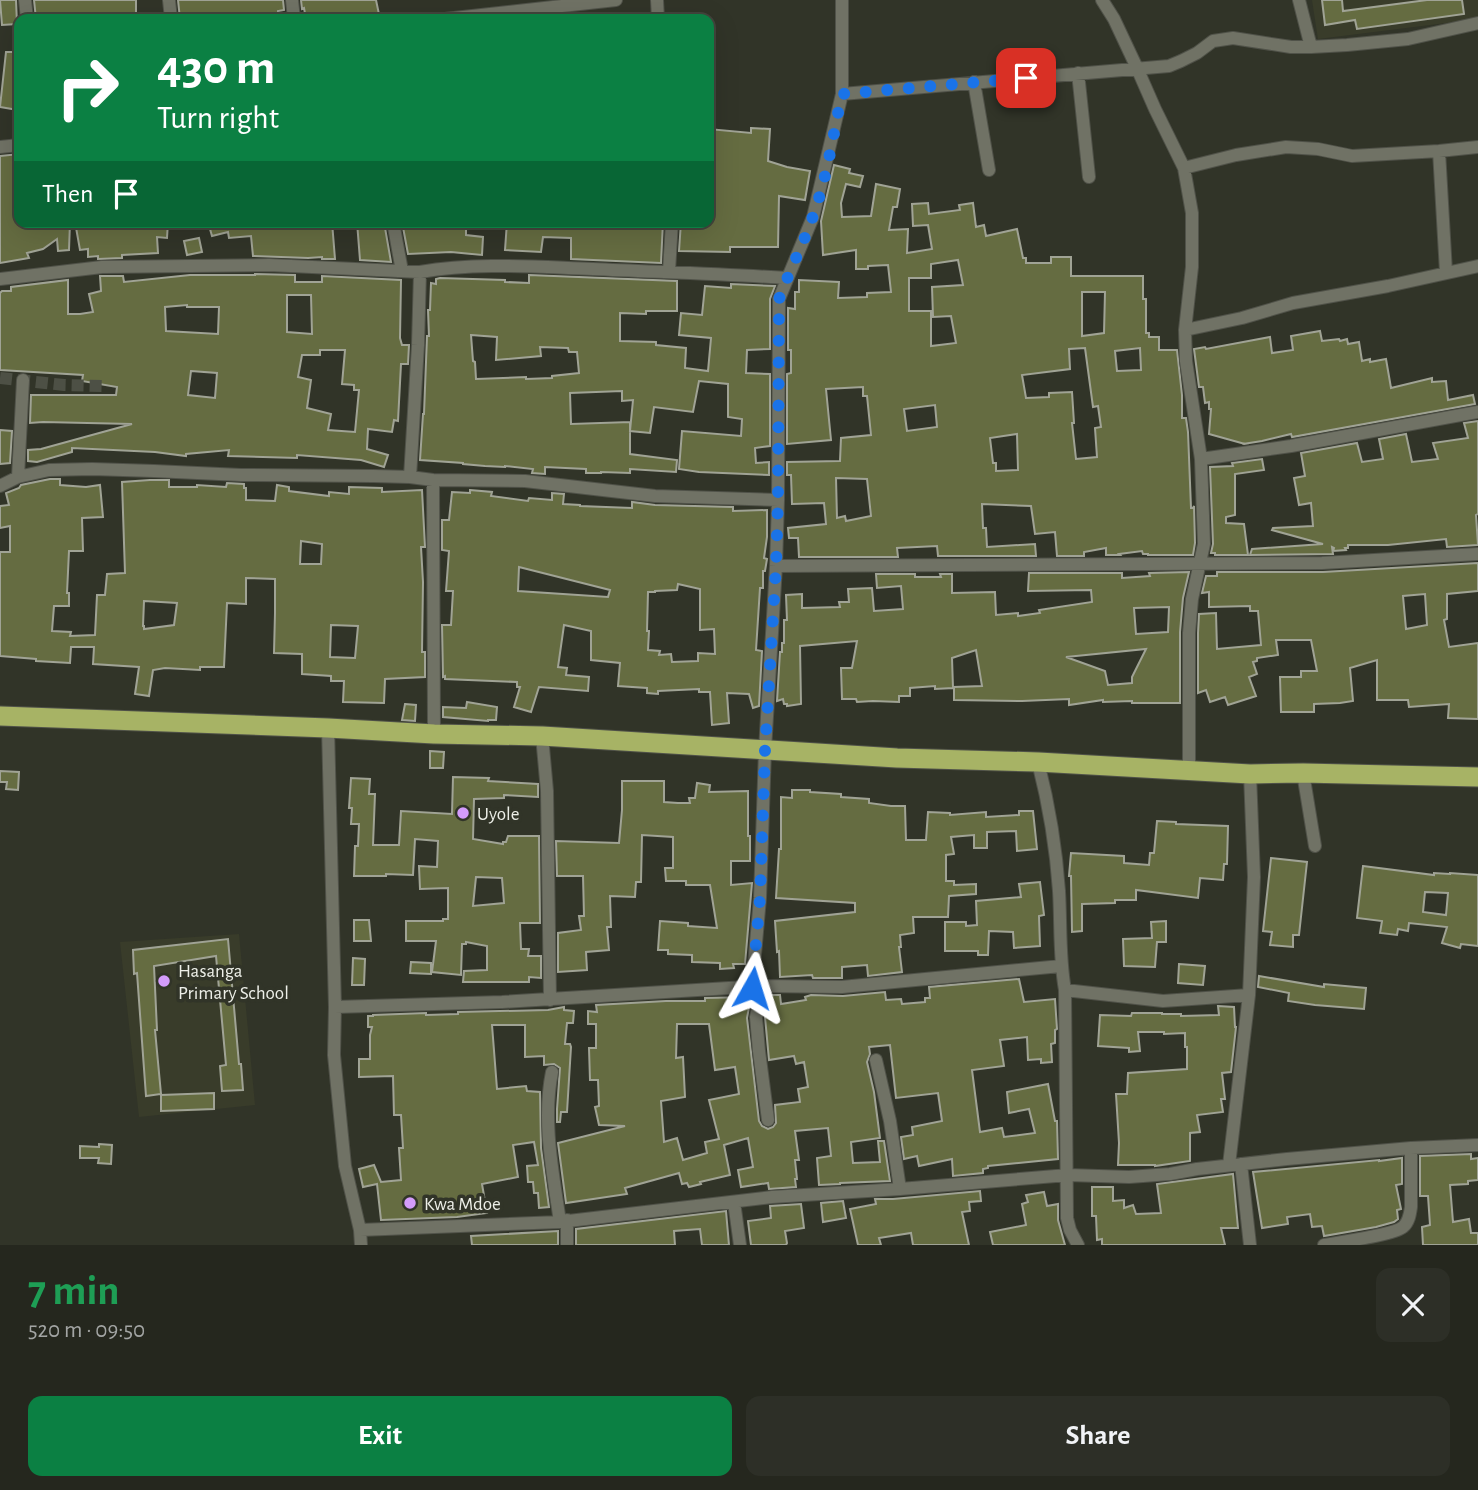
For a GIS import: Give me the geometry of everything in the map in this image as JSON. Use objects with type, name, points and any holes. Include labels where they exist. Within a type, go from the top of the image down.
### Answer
[{"type":"highway","points":[[0,716],[542,736],[897,758],[1038,762],[1250,774],[1478,777]]},
{"type":"street","points":[[486,14],[616,0]]},
{"type":"street","points":[[768,1120],[759,1051],[757,987],[765,750],[776,566],[779,299],[813,217],[842,94],[842,0]]},
{"type":"street","points":[[1102,0],[1114,19],[1184,168],[1192,213],[1192,268],[1185,330],[1186,361],[1200,459],[1204,544],[1192,599],[1189,633],[1189,770]]},
{"type":"street","points":[[1299,0],[1311,47]]},
{"type":"street","points":[[842,94],[1169,66],[1197,53],[1213,41],[1224,39],[1311,47],[1395,40],[1478,23]]},
{"type":"street","points":[[1078,73],[1089,177]]},
{"type":"street","points":[[974,82],[989,170]]},
{"type":"street","points":[[1184,168],[1236,155],[1286,147],[1318,149],[1352,156],[1478,147]]},
{"type":"street","points":[[1439,151],[1446,272]]},
{"type":"street","points":[[394,228],[402,271]]},
{"type":"street","points":[[669,271],[672,228]]},
{"type":"street","points":[[0,279],[102,267],[269,265],[420,272],[442,268],[499,266],[787,278]]},
{"type":"street","points":[[1185,330],[1242,318],[1293,303],[1478,266]]},
{"type":"street","points":[[410,477],[420,272]]},
{"type":"street","points":[[18,477],[23,380]]},
{"type":"street","points":[[1200,459],[1291,446],[1478,412]]},
{"type":"street","points":[[0,486],[18,477],[49,470],[92,469],[525,481],[655,496],[778,500]]},
{"type":"street","points":[[433,480],[433,734]]},
{"type":"street","points":[[776,566],[1322,564],[1478,554]]},
{"type":"street","points":[[328,727],[334,1055],[345,1166],[361,1245]]},
{"type":"street","points":[[542,736],[547,791],[550,1000]]},
{"type":"street","points":[[1038,762],[1051,819],[1056,857],[1061,967],[1065,990],[1067,1218],[1078,1245]]},
{"type":"street","points":[[1303,773],[1315,846]]},
{"type":"street","points":[[1250,774],[1254,877],[1249,995],[1235,1165],[1250,1245]]},
{"type":"street","points":[[335,1007],[550,1000],[757,987],[842,988],[1061,967]]},
{"type":"street","points":[[1065,990],[1163,1001],[1249,995]]},
{"type":"street","points":[[876,1060],[890,1121],[900,1189]]},
{"type":"street","points":[[552,1072],[547,1108],[553,1167],[567,1245]]},
{"type":"street","points":[[360,1230],[564,1221],[772,1197],[1068,1175],[1149,1176],[1411,1148],[1478,1147]]},
{"type":"street","points":[[1324,1245],[1357,1242],[1400,1230],[1406,1224],[1411,1207],[1411,1148]]},
{"type":"street","points":[[734,1202],[740,1245]]},
{"type":"shaded area","points":[[1312,0],[1478,0],[1478,19],[1318,39]]},
{"type":"shaded area","points":[[239,934],[255,1105],[139,1117],[120,942]]},
{"type":"building","points":[[0,0],[16,0],[14,24],[2,25]]},
{"type":"building","points":[[34,0],[136,0],[136,14],[35,14]]},
{"type":"building","points":[[178,0],[283,0],[284,10],[270,14],[179,14]]},
{"type":"building","points":[[301,0],[376,0],[379,14],[305,14],[304,8],[302,9]]},
{"type":"building","points":[[1322,0],[1342,0],[1343,11],[1427,0],[1462,0],[1464,14],[1357,29],[1355,20],[1325,25]]},
{"type":"building","points":[[6,52],[14,52],[14,109],[0,107]]},
{"type":"building","points":[[751,128],[770,129],[768,161],[810,171],[805,200],[779,196],[778,247],[730,247],[730,252],[679,251],[681,228],[714,228],[714,129],[751,133]]},
{"type":"building","points":[[14,155],[14,228],[70,228],[69,250],[58,251],[57,239],[43,249],[27,253],[29,258],[0,263],[0,156]]},
{"type":"building","points":[[834,165],[850,169],[849,173],[863,176],[860,187],[846,184],[841,203],[842,217],[871,216],[876,184],[900,189],[889,230],[908,229],[907,253],[932,249],[928,225],[913,226],[912,204],[928,203],[929,214],[960,210],[959,205],[973,203],[976,227],[984,225],[986,236],[1017,229],[1026,263],[1051,263],[1051,257],[1071,257],[1071,276],[1143,276],[1146,333],[1149,333],[1149,337],[1159,337],[1159,350],[1177,350],[1182,418],[1186,418],[1188,432],[1191,508],[1194,506],[1193,555],[1148,555],[1142,551],[1106,555],[1106,548],[1084,552],[1084,556],[1057,556],[1055,532],[1035,534],[1031,506],[982,504],[987,547],[1035,544],[1036,556],[938,556],[937,546],[897,548],[898,557],[799,557],[798,538],[789,538],[788,528],[826,524],[824,503],[792,504],[791,475],[787,475],[787,462],[840,461],[841,438],[871,435],[867,396],[863,396],[863,387],[826,389],[831,440],[787,444],[787,374],[791,373],[788,308],[795,309],[795,292],[799,292],[799,280],[839,282],[838,298],[867,297],[867,293],[891,292],[888,265],[856,269],[856,250],[823,255],[821,221]],"holes":[[[958,260],[963,285],[932,287],[933,317],[951,316],[956,343],[931,346],[931,311],[909,311],[909,278],[931,278],[931,264]],[[1082,292],[1105,292],[1104,333],[1082,336]],[[1085,348],[1093,407],[1098,406],[1101,427],[1095,428],[1097,457],[1076,459],[1072,392],[1026,398],[1022,375],[1070,369],[1069,349]],[[1140,348],[1141,370],[1117,371],[1115,351]],[[935,405],[937,427],[907,431],[904,409]],[[1017,434],[1018,470],[996,471],[996,463],[993,463],[990,438]],[[836,478],[867,479],[871,516],[846,521],[845,516],[837,518]]]},
{"type":"building","points":[[76,228],[168,228],[167,238],[157,237],[158,253],[98,259],[98,256],[88,257],[88,249],[80,250]]},
{"type":"building","points":[[210,228],[332,228],[335,259],[253,256],[251,236],[229,238],[228,232],[212,236]]},
{"type":"building","points":[[357,228],[385,228],[391,262],[360,260]]},
{"type":"building","points":[[403,228],[466,228],[466,235],[483,237],[482,255],[451,252],[408,254]]},
{"type":"building","points":[[507,228],[663,228],[661,263],[571,259],[571,238],[543,237],[541,252],[505,250]]},
{"type":"building","points":[[199,238],[202,252],[187,255],[184,241]]},
{"type":"building","points":[[190,275],[295,275],[295,282],[322,282],[322,276],[401,280],[400,338],[402,345],[409,345],[408,364],[401,364],[398,421],[394,420],[392,432],[368,429],[367,449],[388,455],[384,467],[361,460],[297,455],[297,458],[228,456],[229,450],[186,456],[72,448],[72,452],[37,462],[28,461],[28,450],[41,449],[132,424],[30,423],[31,395],[116,395],[117,387],[82,381],[83,375],[0,370],[2,291],[11,291],[11,287],[68,280],[68,314],[80,314],[93,312],[89,294],[101,291],[100,276],[123,276],[124,282]],"holes":[[[287,295],[311,295],[312,334],[287,332]],[[165,307],[219,307],[218,334],[166,331]],[[320,350],[345,350],[342,384],[354,385],[354,390],[359,390],[355,432],[328,430],[331,414],[307,408],[311,380],[298,377],[302,355],[320,355]],[[191,371],[217,373],[215,398],[188,395]]]},
{"type":"building","points":[[529,275],[677,281],[677,311],[620,313],[620,341],[656,342],[656,345],[686,348],[685,368],[708,371],[711,338],[679,335],[681,313],[702,315],[705,286],[775,286],[770,299],[770,349],[747,350],[746,373],[770,374],[770,446],[755,448],[756,463],[769,462],[769,475],[679,469],[682,431],[741,436],[742,419],[728,417],[728,384],[699,381],[693,412],[654,407],[650,433],[630,431],[630,454],[677,460],[676,472],[630,469],[630,473],[586,473],[586,469],[545,467],[545,474],[532,473],[533,469],[420,460],[431,283],[436,284],[436,279],[440,278],[529,283]],"holes":[[[471,335],[497,337],[496,360],[541,356],[540,347],[568,348],[569,352],[577,352],[579,373],[552,378],[476,379]],[[622,391],[622,401],[633,400],[630,431],[630,422],[571,424],[570,393]]]},
{"type":"building","points":[[1320,331],[1322,341],[1347,339],[1348,344],[1359,342],[1362,361],[1386,359],[1391,388],[1432,378],[1432,382],[1446,381],[1448,400],[1473,395],[1475,404],[1292,437],[1291,434],[1244,444],[1209,434],[1211,409],[1209,402],[1205,403],[1203,387],[1199,387],[1194,349],[1270,337],[1272,353],[1293,350],[1291,336]]},
{"type":"building","points":[[1478,421],[1478,545],[1447,547],[1446,539],[1388,545],[1348,545],[1346,550],[1333,551],[1332,547],[1333,554],[1250,555],[1252,549],[1323,544],[1272,530],[1313,526],[1311,503],[1299,505],[1294,478],[1305,476],[1301,453],[1357,443],[1362,462],[1383,459],[1379,439],[1406,434],[1412,462],[1438,459],[1433,443],[1468,438],[1464,423]]},
{"type":"building","points":[[0,430],[12,431],[10,463],[0,464]]},
{"type":"building","points":[[1262,459],[1264,470],[1235,474],[1235,515],[1226,517],[1226,523],[1244,524],[1248,555],[1211,553],[1213,544],[1210,467],[1233,466],[1232,463]]},
{"type":"building","points":[[60,479],[60,485],[100,485],[103,517],[82,518],[83,551],[69,551],[69,606],[54,606],[52,631],[71,632],[70,636],[95,635],[97,595],[105,595],[107,574],[125,573],[122,482],[169,480],[169,487],[226,487],[227,483],[244,484],[246,500],[275,501],[277,485],[289,487],[289,491],[329,496],[329,492],[349,494],[349,487],[382,488],[382,492],[422,490],[425,547],[421,547],[422,652],[425,652],[425,677],[385,679],[384,703],[343,702],[344,681],[331,681],[331,676],[302,674],[302,654],[274,653],[275,579],[246,578],[246,604],[227,603],[224,667],[153,670],[149,696],[135,694],[139,667],[93,664],[94,647],[71,647],[70,663],[0,656],[0,552],[10,552],[10,526],[0,528],[0,506],[9,505],[6,493],[21,485]],"holes":[[[301,541],[322,544],[321,564],[300,564]],[[144,601],[177,603],[174,625],[144,629]],[[331,625],[358,626],[355,658],[330,657]]]},
{"type":"building","points":[[470,490],[492,492],[491,496],[528,501],[529,498],[552,500],[552,493],[564,494],[563,504],[580,506],[632,508],[632,502],[733,507],[733,511],[767,510],[764,558],[767,559],[763,571],[763,588],[760,588],[756,650],[762,651],[759,706],[753,708],[749,694],[727,693],[729,723],[712,725],[710,692],[699,692],[699,689],[658,691],[658,694],[647,693],[647,688],[618,686],[620,663],[591,660],[591,631],[564,625],[558,667],[567,668],[566,675],[589,677],[588,691],[539,687],[531,712],[514,707],[520,687],[517,687],[517,682],[445,679],[442,625],[451,625],[453,591],[446,591],[449,551],[442,550],[442,520],[449,520],[452,492],[470,493]],"holes":[[[519,567],[610,590],[608,597],[518,591]],[[678,584],[700,589],[700,630],[714,629],[715,654],[698,653],[698,661],[672,662],[671,654],[659,655],[660,651],[648,650],[648,592],[677,590]]]},
{"type":"building","points":[[1478,563],[1478,591],[1447,594],[1447,619],[1444,620],[1449,647],[1478,643],[1478,719],[1448,718],[1449,704],[1409,707],[1408,700],[1377,700],[1377,660],[1350,668],[1353,701],[1314,704],[1314,712],[1281,712],[1280,677],[1301,677],[1301,671],[1317,671],[1311,640],[1276,640],[1278,655],[1257,658],[1257,661],[1253,662],[1257,674],[1249,677],[1256,696],[1228,705],[1225,697],[1210,702],[1206,690],[1198,693],[1199,614],[1216,613],[1217,649],[1261,645],[1258,611],[1250,611],[1250,606],[1209,607],[1209,592],[1202,593],[1206,576],[1217,576],[1217,572],[1323,572]],"holes":[[[1425,594],[1427,625],[1406,629],[1403,596]]]},
{"type":"building","points":[[1189,572],[1180,632],[1180,703],[1103,700],[1069,705],[1069,699],[954,700],[954,687],[982,686],[976,650],[952,658],[953,688],[910,688],[910,696],[899,696],[899,702],[857,702],[856,699],[842,699],[841,668],[852,668],[857,641],[800,646],[801,704],[787,706],[783,699],[777,701],[780,652],[784,643],[784,620],[787,620],[786,595],[802,594],[802,608],[840,607],[839,602],[849,602],[848,589],[872,588],[874,611],[903,609],[901,586],[877,588],[876,574],[941,577],[940,574],[952,574],[952,593],[995,592],[996,615],[1018,613],[1018,616],[1092,602],[1091,590],[1028,591],[1029,573],[1122,573],[1122,578],[1150,576],[1149,573]],"holes":[[[1169,607],[1168,632],[1136,634],[1134,608]],[[1146,649],[1132,677],[1132,683],[1108,685],[1105,671],[1066,657]]]},
{"type":"building","points":[[467,702],[497,707],[496,720],[443,717],[443,707],[466,708]]},
{"type":"building","points":[[405,704],[416,705],[415,721],[402,720]]},
{"type":"building","points":[[430,751],[444,752],[443,768],[430,768]]},
{"type":"building","points":[[0,771],[19,772],[18,790],[6,789],[7,782],[0,782]]},
{"type":"building","points":[[453,777],[538,784],[538,797],[504,795],[504,798],[474,799],[473,839],[503,844],[508,836],[539,836],[540,923],[520,923],[521,949],[529,949],[528,956],[541,956],[541,978],[529,977],[529,982],[463,982],[464,971],[487,970],[487,946],[466,942],[462,944],[461,975],[432,972],[436,941],[406,941],[406,921],[448,919],[448,888],[420,889],[419,866],[437,867],[438,841],[415,839],[413,875],[354,876],[359,824],[351,824],[351,778],[370,779],[369,794],[375,794],[373,845],[399,845],[401,811],[452,814]],"holes":[[[476,877],[502,878],[504,903],[473,906]]]},
{"type":"building","points":[[622,781],[664,781],[664,802],[690,803],[689,798],[695,798],[697,783],[710,785],[709,792],[748,791],[750,861],[731,861],[731,885],[752,883],[745,964],[733,964],[734,968],[720,969],[720,963],[692,962],[692,955],[668,954],[668,950],[658,950],[660,921],[717,928],[710,885],[686,885],[686,881],[666,881],[665,868],[673,868],[673,837],[642,835],[641,882],[636,882],[635,897],[610,896],[611,927],[607,927],[609,950],[586,952],[587,970],[558,972],[558,933],[581,930],[579,916],[584,916],[583,876],[557,876],[556,841],[619,843]]},
{"type":"building","points":[[792,790],[841,794],[841,797],[869,799],[869,803],[905,806],[906,840],[926,840],[928,812],[950,815],[986,812],[986,817],[1019,815],[1019,811],[1033,811],[1037,849],[1017,851],[1016,831],[987,832],[987,848],[974,848],[974,835],[951,837],[954,854],[946,855],[946,881],[954,881],[954,885],[976,884],[976,894],[949,896],[948,917],[913,917],[914,933],[900,935],[902,972],[868,976],[867,965],[842,967],[842,978],[813,978],[812,975],[780,977],[775,921],[855,912],[855,903],[776,898],[781,849],[781,797],[792,798]]},
{"type":"building","points":[[1157,821],[1228,826],[1227,864],[1224,864],[1223,880],[1200,878],[1198,898],[1136,890],[1136,900],[1082,904],[1082,931],[1072,932],[1069,876],[1071,853],[1124,856],[1124,863],[1149,865],[1150,853],[1154,853]]},
{"type":"building","points":[[1271,858],[1307,862],[1299,935],[1293,935],[1293,947],[1270,945],[1272,932],[1263,931]]},
{"type":"building","points":[[1363,866],[1434,875],[1478,875],[1478,946],[1461,944],[1460,948],[1442,943],[1447,927],[1409,923],[1408,931],[1398,929],[1397,935],[1380,933],[1382,921],[1357,918]],"holes":[[[1425,892],[1448,893],[1446,915],[1423,912]]]},
{"type":"building","points":[[1040,882],[1044,915],[1039,916],[1040,946],[1014,948],[1013,932],[989,931],[988,955],[978,955],[978,951],[945,951],[945,922],[977,925],[976,901],[1021,897],[1019,884]]},
{"type":"building","points":[[354,920],[369,920],[371,941],[354,941]]},
{"type":"building","points":[[1166,921],[1166,942],[1157,942],[1155,967],[1124,966],[1123,939],[1152,938],[1151,922]]},
{"type":"building","points":[[228,939],[243,1090],[222,1091],[220,1066],[226,1065],[216,956],[154,966],[155,1030],[161,1094],[146,1096],[133,950]]},
{"type":"building","points":[[353,958],[365,959],[364,985],[352,985]]},
{"type":"building","points":[[411,962],[431,963],[431,974],[410,973]]},
{"type":"building","points":[[1179,964],[1205,966],[1203,985],[1178,983]]},
{"type":"building","points":[[1259,976],[1324,987],[1324,984],[1366,988],[1364,1009],[1288,1001],[1289,993],[1258,987]]},
{"type":"building","points":[[1019,979],[1024,1002],[1055,999],[1057,1029],[1055,1043],[1051,1044],[1052,1062],[1028,1060],[1027,1037],[1000,1040],[1004,1066],[972,1070],[980,1132],[1002,1128],[1004,1137],[1035,1133],[1029,1109],[1009,1113],[1007,1092],[1048,1084],[1057,1121],[1058,1159],[988,1166],[983,1169],[983,1173],[953,1176],[952,1159],[919,1166],[917,1156],[904,1159],[901,1137],[913,1135],[912,1127],[942,1121],[938,1093],[896,1098],[890,1045],[869,1047],[867,1062],[880,1138],[851,1142],[853,1163],[880,1162],[878,1141],[884,1141],[890,1181],[819,1185],[817,1158],[831,1156],[828,1128],[795,1131],[799,1160],[795,1160],[796,1187],[769,1189],[768,1183],[741,1187],[738,1170],[753,1167],[748,1138],[724,1145],[730,1175],[689,1187],[687,1183],[682,1184],[679,1173],[625,1188],[627,1194],[566,1203],[558,1143],[625,1126],[599,1125],[595,1107],[599,1106],[598,1080],[590,1080],[589,1048],[596,1048],[596,1024],[588,1024],[588,1011],[597,1012],[596,1005],[751,997],[747,1018],[759,1121],[768,1129],[776,1123],[775,1105],[800,1102],[798,1089],[808,1087],[804,1062],[796,1064],[794,1056],[769,1060],[765,1017],[769,995],[780,995],[781,1004],[806,1000],[805,997],[811,995],[843,996],[885,992],[886,1000],[901,999],[902,1004],[925,1002],[925,998],[930,998],[929,987]],"holes":[[[677,1024],[709,1024],[715,1070],[735,1067],[739,1094],[709,1100],[719,1139],[705,1142],[707,1153],[683,1160],[677,1138],[664,1142],[661,1101],[685,1097],[683,1057],[676,1058]]]},
{"type":"building","points":[[1218,1006],[1234,1007],[1236,1027],[1231,1072],[1222,1073],[1225,1099],[1221,1099],[1223,1112],[1197,1115],[1200,1132],[1190,1133],[1190,1161],[1155,1166],[1118,1165],[1116,1094],[1127,1094],[1128,1073],[1187,1069],[1187,1047],[1185,1033],[1164,1032],[1138,1032],[1140,1051],[1129,1052],[1129,1048],[1098,1046],[1100,1015],[1219,1015]]},
{"type":"building","points":[[564,1007],[564,1010],[574,1011],[573,1023],[567,1023],[565,1044],[570,1044],[571,1047],[567,1112],[561,1112],[560,1122],[557,1122],[557,1109],[560,1068],[554,1064],[544,1065],[544,1056],[525,1057],[525,1025],[492,1025],[497,1089],[526,1086],[527,1091],[540,1092],[541,1148],[549,1207],[539,1208],[538,1193],[534,1193],[533,1182],[528,1182],[527,1166],[538,1165],[534,1142],[513,1145],[518,1177],[482,1184],[487,1213],[381,1220],[377,1184],[363,1187],[359,1169],[374,1165],[381,1182],[401,1180],[401,1115],[394,1115],[393,1076],[359,1077],[359,1059],[370,1059],[372,1027],[368,1027],[368,1016],[548,1010]]},
{"type":"building","points":[[214,1093],[214,1109],[161,1111],[161,1095]]},
{"type":"building","points":[[99,1144],[112,1145],[111,1164],[98,1163],[99,1158],[80,1158],[80,1146],[99,1147]]},
{"type":"building","points":[[1471,1154],[1471,1159],[1478,1158],[1478,1180],[1468,1181],[1468,1184],[1450,1185],[1453,1222],[1469,1219],[1471,1233],[1478,1233],[1478,1245],[1423,1245],[1422,1227],[1430,1225],[1428,1196],[1420,1196],[1420,1156]]},
{"type":"building","points":[[1402,1158],[1402,1184],[1396,1185],[1401,1209],[1397,1210],[1398,1219],[1394,1222],[1324,1236],[1322,1226],[1312,1227],[1310,1214],[1287,1217],[1288,1224],[1262,1228],[1253,1172]]},
{"type":"building","points":[[1233,1174],[1238,1228],[1221,1228],[1225,1245],[1102,1245],[1102,1239],[1097,1240],[1096,1216],[1092,1216],[1092,1187],[1113,1187],[1113,1201],[1124,1200],[1124,1208],[1133,1205],[1136,1214],[1161,1213],[1157,1184]]},
{"type":"building","points":[[980,1191],[981,1201],[969,1202],[970,1211],[962,1212],[969,1245],[913,1245],[911,1233],[879,1238],[881,1245],[858,1245],[850,1209],[876,1204],[875,1199]]},
{"type":"building","points":[[1044,1192],[1047,1206],[1058,1204],[1058,1220],[1065,1245],[993,1245],[990,1232],[1026,1225],[1022,1204],[1028,1202],[1026,1195]]},
{"type":"building","points":[[843,1201],[846,1218],[823,1222],[821,1203]]},
{"type":"building","points":[[801,1204],[804,1228],[785,1231],[786,1245],[751,1245],[748,1221],[771,1218],[770,1206]]},
{"type":"building","points":[[726,1211],[729,1245],[702,1245],[700,1229],[674,1231],[675,1245],[576,1245],[576,1229]]},
{"type":"building","points":[[558,1231],[558,1245],[472,1245],[471,1236]]},
{"type":"tunnel","points":[[0,378],[102,386]]},
{"type":"place","name":"Uyole","points":[[463,813]]},
{"type":"place","name":"Hasanga Primary School","points":[[164,981]]},
{"type":"place","name":"Kwa Mdoe","points":[[410,1203]]},
{"type":"route","points":[[752,988],[760,898],[765,750],[776,566],[779,299],[813,217],[842,94],[1026,78]]}]
